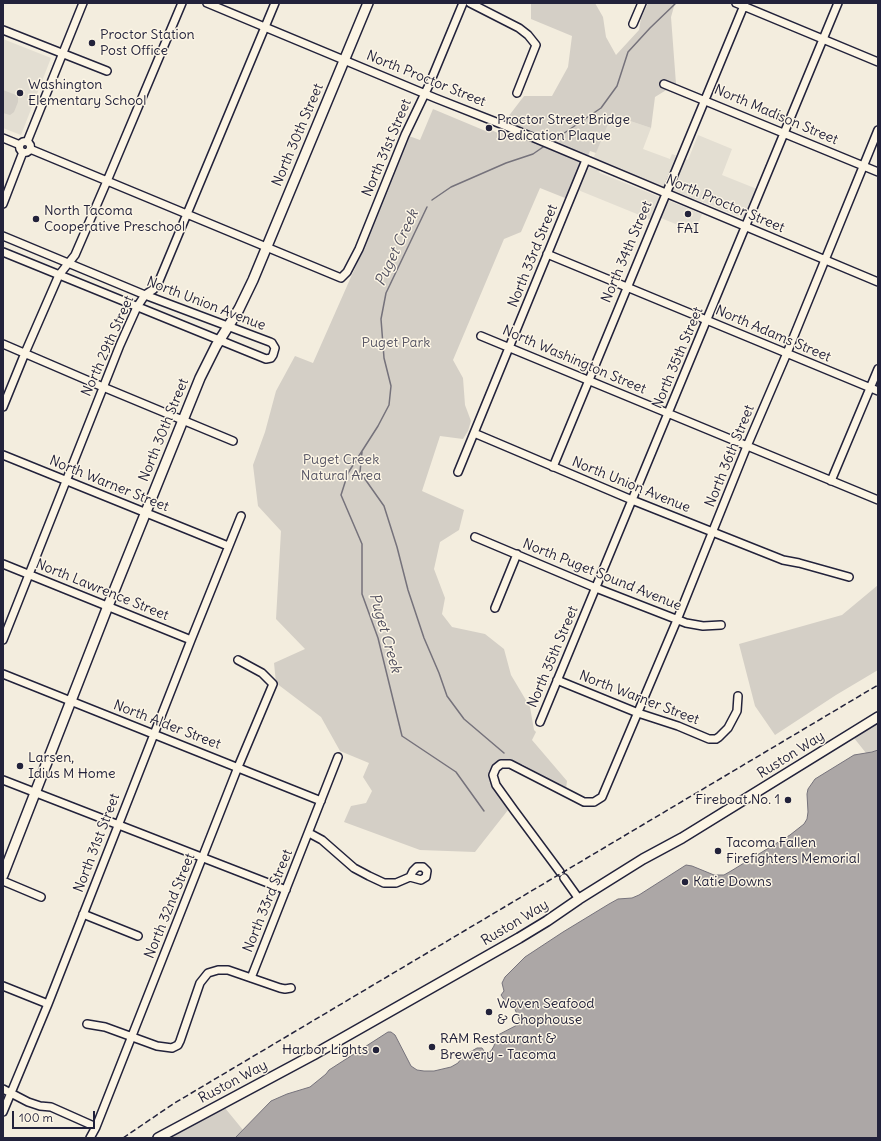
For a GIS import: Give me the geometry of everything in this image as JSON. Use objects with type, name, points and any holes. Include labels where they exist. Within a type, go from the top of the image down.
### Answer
[{"type":"main road","name":"North 30th Street","points":[[3,876],[108,606],[200,378],[219,341],[244,299],[368,3]]},
{"type":"main road","name":"Ruston Way","points":[[158,1138],[271,1078],[547,921],[643,859],[695,830],[878,718]]},
{"type":"street","points":[[3,204],[83,3]]},
{"type":"street","points":[[3,407],[59,275],[74,255],[107,181],[182,3]]},
{"type":"street","name":"North Proctor Street","points":[[207,3],[878,282]]},
{"type":"street","name":"North 29th Street","points":[[3,640],[120,345],[137,307],[145,295],[154,289],[159,281],[275,3]]},
{"type":"street","name":"North 31st Street","points":[[266,247],[341,278],[348,272],[359,250],[405,135],[463,3]]},
{"type":"street","points":[[470,3],[519,28],[528,35],[536,45],[517,93]]},
{"type":"street","points":[[633,24],[642,3]]},
{"type":"street","name":"North 35th Street","points":[[540,722],[838,3]]},
{"type":"street","points":[[741,4],[878,62]]},
{"type":"street","name":"North 34th Street","points":[[553,467],[705,100],[741,4]]},
{"type":"street","points":[[3,30],[107,71]]},
{"type":"street","name":"North Madison Street","points":[[664,84],[878,172]]},
{"type":"street","name":"North 36th Street","points":[[579,899],[496,784],[494,775],[499,764],[506,763],[584,802],[592,803],[600,799],[677,620],[747,446],[787,354],[878,130]]},
{"type":"street","points":[[3,138],[266,247]]},
{"type":"street","name":"North 33rd Street","points":[[458,472],[547,254],[583,159]]},
{"type":"street","name":"North Union Avenue","points":[[3,236],[145,295],[272,343],[275,348],[273,355],[269,359],[266,359],[3,252]]},
{"type":"street","name":"North Adams Street","points":[[547,254],[878,391]]},
{"type":"street","name":"North Washington Street","points":[[481,336],[878,500]]},
{"type":"street","points":[[3,344],[233,441]]},
{"type":"street","points":[[832,481],[878,369]]},
{"type":"street","name":"North Union Avenue","points":[[474,433],[632,500],[785,561],[799,563],[849,577]]},
{"type":"street","name":"North Warner Street","points":[[3,455],[228,546]]},
{"type":"street","name":"North 31st Street","points":[[3,1112],[48,1004],[241,516]]},
{"type":"street","name":"North Puget Sound Avenue","points":[[475,537],[677,620],[697,626],[721,625]]},
{"type":"street","points":[[494,608],[517,554]]},
{"type":"street","name":"North Lawrence Street","points":[[3,564],[191,640]]},
{"type":"street","name":"North 32nd Street","points":[[90,1138],[96,1127],[238,767],[273,684],[259,671],[238,660]]},
{"type":"street","name":"North Alder Street","points":[[3,674],[321,801]]},
{"type":"street","name":"North Warner Street","points":[[557,680],[638,713],[678,726],[701,737],[712,739],[716,739],[722,735],[731,723],[737,711],[738,696]]},
{"type":"street","name":"North 33rd Street","points":[[251,978],[338,757]]},
{"type":"street","points":[[3,780],[286,890]]},
{"type":"street","points":[[309,833],[322,840],[354,868],[379,881],[392,884],[410,878]]},
{"type":"street","points":[[3,882],[41,897]]},
{"type":"street","points":[[83,914],[138,936]]},
{"type":"street","points":[[87,1024],[105,1028],[160,1047],[172,1048],[178,1045],[180,1041],[200,983],[208,973],[222,969],[285,990],[291,988]]},
{"type":"street","points":[[3,986],[48,1004]]},
{"type":"street","points":[[3,1089],[28,1102],[51,1108],[96,1127]]},
{"type":"shaded area","name":"Washington Elementary School","points":[[3,39],[51,58],[21,135],[3,128]]},
{"type":"shaded area","points":[[612,115],[651,128],[643,149],[670,159],[672,154],[688,160],[698,135],[732,149],[722,175],[757,189],[745,219],[593,159]]},
{"type":"shaded area","points":[[591,167],[598,170],[600,173],[702,214],[695,232],[661,218],[659,223],[578,190],[587,169]]},
{"type":"shaded area","points":[[878,750],[878,1138],[235,1138],[271,1101],[310,1087],[329,1070],[388,1032],[395,1035],[411,1066],[417,1070],[434,1071],[451,1067],[458,1063],[463,1056],[477,1048],[482,1048],[486,1054],[491,1051],[494,1046],[496,1036],[521,1023],[513,1005],[507,1004],[501,995],[504,991],[502,983],[505,977],[525,957],[609,904],[618,899],[632,898],[639,895],[686,865],[714,875],[724,875],[731,871],[790,835],[804,824],[807,819],[808,812],[808,789],[815,779],[854,755]]},
{"type":"green space","name":"Puget Creek Natural Area","points":[[531,3],[595,3],[603,17],[606,37],[616,55],[639,30],[641,18],[648,3],[675,3],[671,17],[676,84],[655,97],[651,128],[612,115],[596,153],[590,151],[570,200],[540,188],[521,232],[504,239],[453,360],[463,378],[465,405],[471,421],[468,431],[463,439],[440,436],[422,491],[464,510],[459,530],[440,542],[434,569],[445,598],[442,614],[452,627],[485,634],[504,649],[511,675],[530,707],[534,730],[536,732],[532,740],[567,781],[566,789],[522,764],[521,766],[499,762],[495,785],[493,787],[508,810],[475,852],[420,850],[344,822],[351,806],[366,803],[372,791],[363,777],[369,763],[340,751],[321,717],[276,683],[274,663],[305,649],[276,619],[281,531],[258,506],[253,465],[265,432],[276,391],[295,356],[313,363],[362,252],[409,136],[420,140],[433,109],[488,132],[489,129],[500,134],[508,117],[524,96],[552,96],[568,67],[572,36],[531,19]]},
{"type":"green space","points":[[3,90],[18,97],[18,102],[14,112],[10,115],[3,113]]},
{"type":"green space","points":[[878,585],[878,670],[836,695],[775,735],[755,706],[739,644],[842,615]]},
{"type":"green space","points":[[878,723],[878,750],[866,753],[854,738]]},
{"type":"green space","points":[[225,1108],[243,1130],[235,1138],[167,1138]]},
{"type":"waterway","name":"Puget Creek","points":[[551,142],[601,108],[617,86],[628,52],[676,3]]},
{"type":"waterway","name":"Puget Creek","points":[[432,200],[451,187],[506,163],[533,154],[546,145]]},
{"type":"waterway","name":"Puget Creek","points":[[427,207],[386,293],[381,319],[384,358],[391,386],[389,405],[378,426],[348,473],[341,495],[362,544],[362,594],[378,638],[402,736],[456,772],[484,811]]},
{"type":"waterway","points":[[362,452],[360,472],[384,506],[397,547],[408,590],[424,638],[447,696],[464,719],[504,753]]},
{"type":"railway","points":[[123,1138],[173,1104],[878,685]]},
{"type":"place","name":"Proctor Station Post Office","points":[[92,43]]},
{"type":"place","name":"Washington Elementary School","points":[[20,93]]},
{"type":"place","name":"Proctor Street Bridge Dedication Plaque","points":[[489,128]]},
{"type":"place","name":"FAI","points":[[688,214]]},
{"type":"place","name":"North Tacoma Cooperative Preschool","points":[[36,219]]},
{"type":"place","name":"Larsen, Idius M Home","points":[[20,766]]},
{"type":"place","name":"Fireboat No. 1","points":[[788,800]]},
{"type":"place","name":"Tacoma Fallen Firefighters Memorial","points":[[718,851]]},
{"type":"place","name":"Katie Downs","points":[[685,882]]},
{"type":"place","name":"Woven Seafood & Chophouse","points":[[489,1012]]},
{"type":"place","name":"RAM Restaurant & Brewery - Tacoma","points":[[432,1047]]},
{"type":"place","name":"Harbor Lights","points":[[376,1050]]},
{"type":"park label","name":"Puget Park","points":[[396,343]]}]
